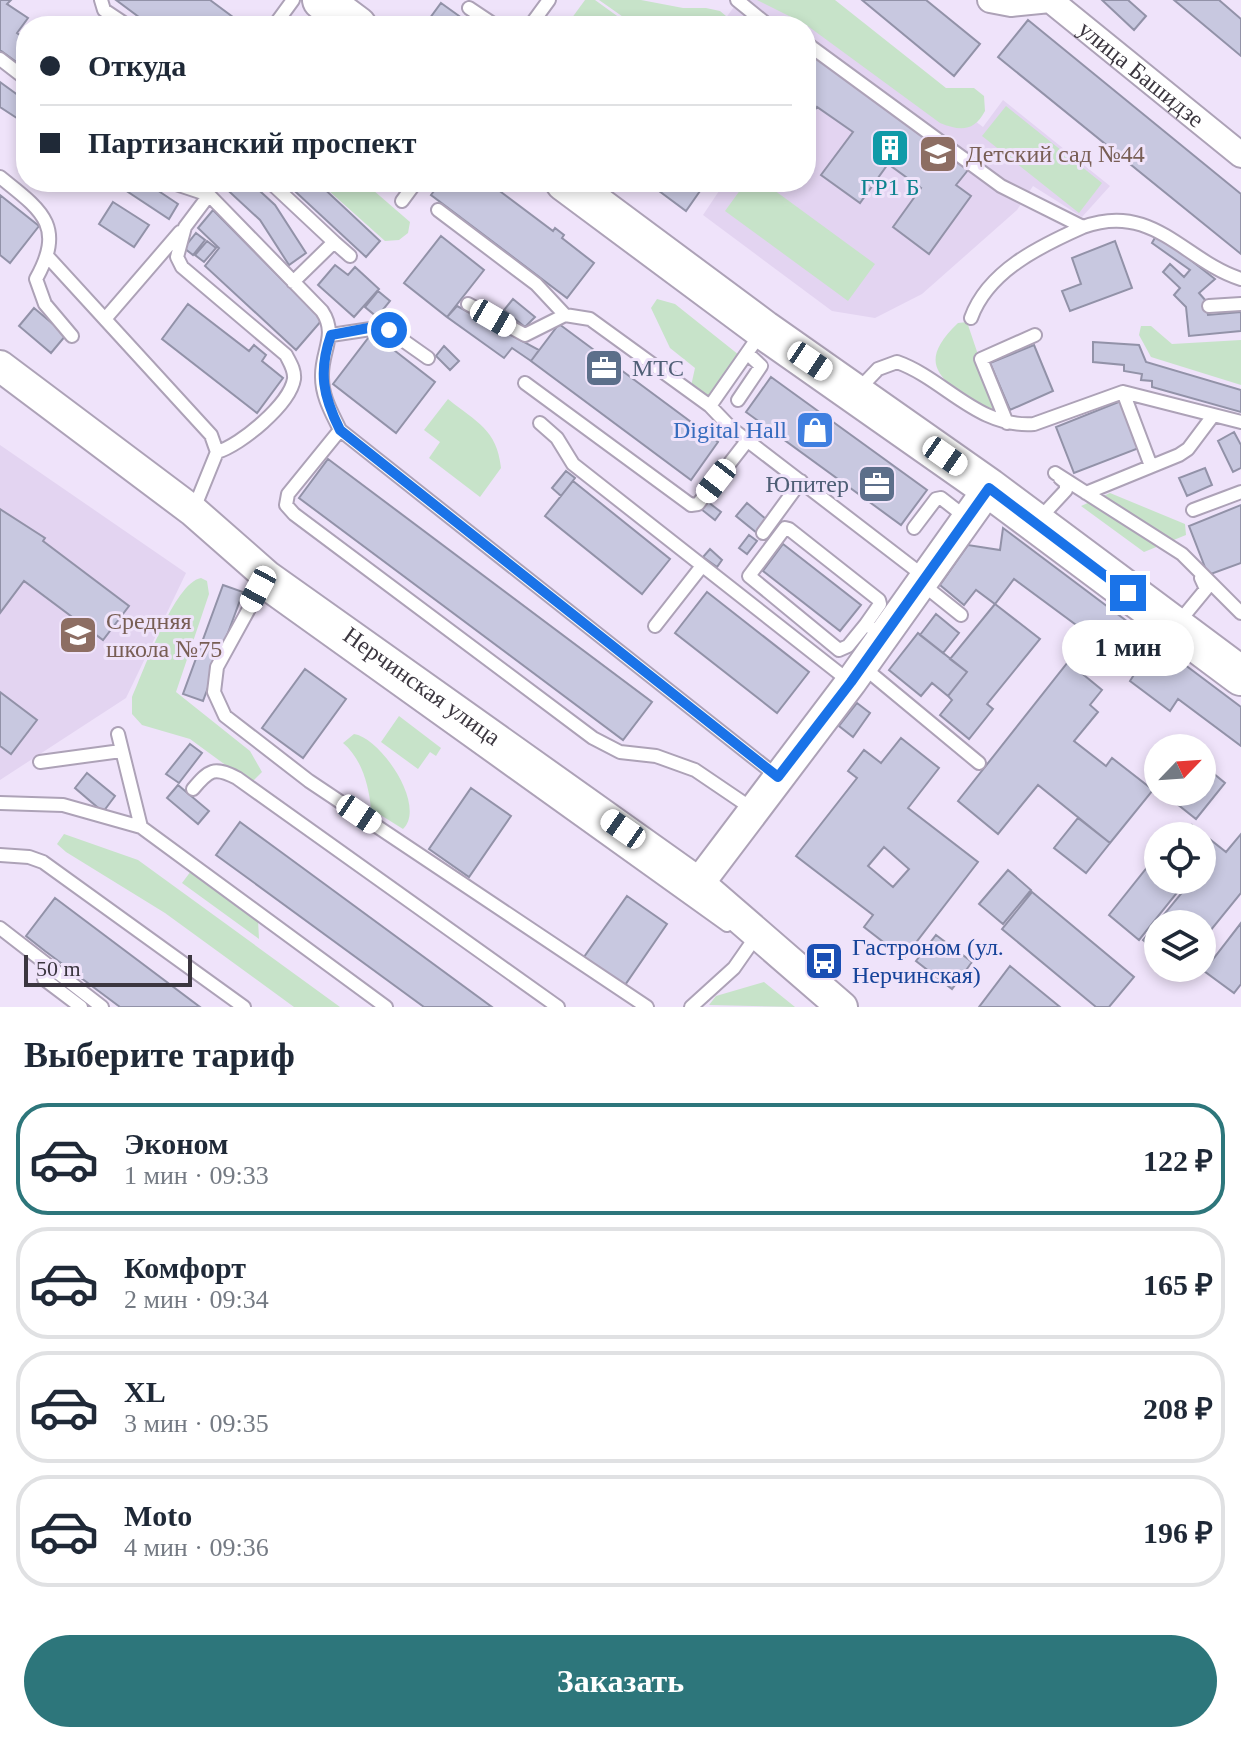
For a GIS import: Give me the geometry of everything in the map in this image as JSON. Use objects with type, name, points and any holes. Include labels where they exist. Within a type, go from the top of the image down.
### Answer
[{"type":"main road","points":[[322,0],[344,16]]},
{"type":"main road","points":[[577,192],[756,341],[856,393],[1036,522],[1241,676]]},
{"type":"street","name":"улица Башидзе","points":[[990,0],[1011,4],[1050,0],[1241,155]]},
{"type":"street","name":"Нерчинская улица","points":[[0,366],[193,511],[263,583],[699,883],[755,938],[842,1007]]},
{"type":"street","points":[[699,883],[856,674],[874,630],[923,580],[989,488]]},
{"type":"lane","points":[[101,0],[104,10],[113,16]]},
{"type":"lane","points":[[737,0],[757,16]]},
{"type":"lane","points":[[469,8],[481,16]]},
{"type":"lane","points":[[816,50],[1001,186],[1083,227]]},
{"type":"lane","points":[[0,59],[16,71]]},
{"type":"lane","points":[[0,177],[16,190]]},
{"type":"lane","points":[[19,192],[46,219],[50,234],[48,257],[36,279],[45,304],[72,336]]},
{"type":"lane","points":[[200,192],[209,195],[322,311],[330,324],[331,335],[323,357],[322,377],[324,398],[340,430],[778,777]]},
{"type":"lane","points":[[281,192],[350,256]]},
{"type":"lane","points":[[402,201],[409,192]]},
{"type":"lane","points":[[105,319],[209,195]]},
{"type":"lane","points":[[438,210],[536,284],[565,315]]},
{"type":"lane","points":[[971,318],[976,303],[1023,257],[1083,227],[1104,222],[1150,226],[1241,279]]},
{"type":"lane","points":[[185,227],[177,257],[182,267],[286,355],[294,373],[294,383],[246,439],[217,452],[193,511]]},
{"type":"lane","points":[[293,282],[334,242]]},
{"type":"lane","points":[[48,257],[202,422],[217,452]]},
{"type":"lane","points":[[468,304],[525,335],[565,315],[590,319],[710,406],[747,441],[923,580],[961,615]]},
{"type":"lane","points":[[1209,306],[1241,304]]},
{"type":"lane","points":[[331,335],[384,327],[428,358]]},
{"type":"lane","points":[[1007,423],[981,359],[1035,335]]},
{"type":"lane","points":[[738,400],[761,366],[756,341]]},
{"type":"lane","points":[[710,406],[756,341]]},
{"type":"lane","points":[[856,393],[878,369],[897,362],[980,413],[1007,423],[1034,424],[1123,392],[1241,422]]},
{"type":"lane","points":[[525,383],[691,505],[698,504],[747,441]]},
{"type":"lane","points":[[1123,392],[1151,466]]},
{"type":"lane","points":[[1086,493],[1188,449],[1212,417]]},
{"type":"lane","points":[[540,423],[551,431],[573,464],[702,566],[979,763]]},
{"type":"lane","points":[[340,430],[288,494],[286,505],[294,514],[593,738],[620,752],[656,756],[695,770],[754,810]]},
{"type":"lane","points":[[1036,522],[1066,490],[1066,483],[1055,473],[1182,554],[1241,613]]},
{"type":"lane","points":[[763,533],[801,481]]},
{"type":"lane","points":[[1193,510],[1241,492]]},
{"type":"lane","points":[[914,528],[936,499],[941,498],[968,519]]},
{"type":"lane","points":[[785,528],[789,529],[879,600],[874,630],[839,650],[749,576],[785,528]]},
{"type":"lane","points":[[1174,628],[1207,587],[1182,554]]},
{"type":"lane","points":[[655,626],[702,566]]},
{"type":"lane","points":[[644,1006],[309,781],[225,716],[214,692],[217,667],[263,583],[755,938],[734,968],[691,1007]]},
{"type":"lane","points":[[118,734],[141,827]]},
{"type":"lane","points":[[40,762],[121,751]]},
{"type":"lane","points":[[193,789],[208,771],[215,769],[237,778],[558,1007]]},
{"type":"lane","points":[[0,803],[63,805],[141,827],[386,1007]]},
{"type":"lane","points":[[0,855],[29,857],[43,862],[244,1007]]},
{"type":"lane","points":[[0,928],[102,1007]]},
{"type":"lane","points":[[44,979],[81,1007]]},
{"type":"shaded area","name":"Детский сад №44","points":[[739,0],[813,0],[983,127],[1003,100],[1110,186],[1082,217],[1033,186],[1017,210],[922,294],[875,318],[832,311],[703,215],[718,192],[816,192],[816,16],[727,16]]},
{"type":"shaded area","name":"Средняя школа №75","points":[[0,445],[186,573],[126,698],[0,780]]},
{"type":"green space","points":[[585,0],[595,0],[617,16],[573,16]]},
{"type":"green space","points":[[599,0],[641,0],[683,8],[706,8],[720,11],[726,16],[622,16]]},
{"type":"green space","points":[[757,0],[835,0],[946,88],[974,88],[984,96],[985,111],[976,123],[966,128],[940,123],[816,32],[816,16],[789,16]]},
{"type":"green space","points":[[1006,106],[1102,183],[1079,213],[982,136]]},
{"type":"green space","points":[[330,192],[375,192],[410,222],[408,233],[399,240],[385,241]]},
{"type":"green space","points":[[739,192],[777,192],[875,264],[848,301],[725,211]]},
{"type":"green space","points":[[657,299],[675,304],[739,355],[710,397],[691,386],[695,368],[670,348],[651,308]]},
{"type":"green space","points":[[967,322],[995,405],[991,410],[983,409],[946,381],[936,362],[937,351],[944,338],[958,323]]},
{"type":"green space","points":[[1141,326],[1151,326],[1172,344],[1241,340],[1241,385],[1151,357],[1139,335]]},
{"type":"green space","points":[[448,399],[484,428],[499,455],[501,468],[480,497],[429,458],[440,442],[424,430]]},
{"type":"green space","points":[[1110,493],[1185,524],[1186,535],[1144,552],[1081,506]]},
{"type":"green space","points":[[201,578],[207,581],[209,594],[176,692],[250,751],[262,772],[253,781],[246,780],[190,739],[142,725],[132,714],[132,697],[170,611],[191,583]]},
{"type":"green space","points":[[399,716],[441,748],[436,756],[430,752],[418,769],[381,742]]},
{"type":"green space","points":[[354,734],[376,747],[398,774],[409,805],[409,818],[403,829],[371,809],[363,773],[350,749],[343,743]]},
{"type":"green space","points":[[64,834],[138,860],[340,1007],[294,1007],[165,913],[66,852],[57,844]]},
{"type":"green space","points":[[191,871],[258,920],[259,939],[182,883]]},
{"type":"green space","points":[[764,982],[795,1007],[709,1005],[716,996]]},
{"type":"building","points":[[0,0],[11,0],[7,4],[25,16],[16,16],[16,62],[0,50]]},
{"type":"building","points":[[116,0],[210,0],[232,16],[138,16]]},
{"type":"building","points":[[862,0],[926,0],[980,44],[954,76]]},
{"type":"building","points":[[1102,0],[1128,0],[1146,16],[1134,30]]},
{"type":"building","points":[[1174,0],[1219,0],[1241,19],[1241,56]]},
{"type":"building","points":[[441,3],[459,16],[431,16]]},
{"type":"building","points":[[1028,20],[1241,194],[1241,254],[998,57]]},
{"type":"building","name":"ГР1 Б","points":[[816,57],[968,170],[956,185],[971,196],[929,254],[893,227],[921,188],[888,164],[860,203],[821,175],[853,132],[817,107]]},
{"type":"building","points":[[0,82],[16,94],[16,117],[0,107]]},
{"type":"building","points":[[128,192],[160,192],[178,204],[169,219]]},
{"type":"building","points":[[230,192],[261,192],[275,205],[306,253],[289,265],[260,220]]},
{"type":"building","points":[[296,192],[328,192],[380,241],[366,257]]},
{"type":"building","points":[[433,192],[501,192],[553,231],[555,228],[564,235],[562,238],[594,263],[567,298],[431,195]]},
{"type":"building","points":[[660,192],[699,192],[686,211]]},
{"type":"building","points":[[0,195],[39,226],[10,263],[0,255]]},
{"type":"building","points":[[113,202],[149,225],[134,247],[99,224]]},
{"type":"building","points":[[213,210],[322,320],[296,350],[205,266],[219,248],[198,228]]},
{"type":"building","points":[[196,233],[205,240],[193,255],[184,248]]},
{"type":"building","points":[[1157,234],[1215,279],[1199,293],[1206,301],[1208,315],[1241,312],[1241,331],[1189,336],[1186,307],[1174,295],[1180,288],[1163,272],[1170,264],[1184,277],[1190,270],[1152,243]]},
{"type":"building","points":[[441,236],[484,270],[447,317],[404,283]]},
{"type":"building","points":[[207,241],[216,248],[204,262],[195,255]]},
{"type":"building","points":[[1115,241],[1132,288],[1070,311],[1062,291],[1081,284],[1072,258]]},
{"type":"building","points":[[335,265],[348,275],[355,267],[379,289],[354,317],[318,285]]},
{"type":"building","points":[[378,291],[390,301],[377,317],[365,307]]},
{"type":"building","points":[[513,299],[535,317],[525,327],[504,310]]},
{"type":"building","points":[[188,304],[249,351],[254,345],[266,355],[262,361],[283,378],[257,413],[162,339]]},
{"type":"building","points":[[457,306],[539,350],[531,361],[512,348],[504,358],[447,317]]},
{"type":"building","points":[[34,308],[66,335],[51,353],[19,326]]},
{"type":"building","points":[[559,324],[718,442],[691,480],[531,361]]},
{"type":"building","points":[[372,333],[435,382],[396,433],[333,384]]},
{"type":"building","points":[[1093,342],[1139,345],[1146,362],[1241,390],[1241,412],[1152,387],[1152,381],[1141,380],[1142,374],[1124,371],[1124,365],[1093,362]]},
{"type":"building","points":[[1034,345],[1053,391],[1010,410],[990,363]]},
{"type":"building","points":[[444,346],[459,361],[450,370],[436,356]]},
{"type":"building","points":[[771,377],[927,490],[901,525],[746,412]]},
{"type":"building","points":[[1121,401],[1139,448],[1074,473],[1056,427]]},
{"type":"building","points":[[1234,432],[1241,445],[1241,468],[1233,472],[1218,441]]},
{"type":"building","points":[[328,459],[652,702],[623,740],[299,498]]},
{"type":"building","points":[[1205,468],[1212,485],[1187,496],[1179,478]]},
{"type":"building","points":[[566,471],[575,478],[561,496],[552,488]]},
{"type":"building","points":[[573,481],[670,559],[642,594],[545,516]]},
{"type":"building","points":[[708,502],[721,512],[715,520],[701,509]]},
{"type":"building","points":[[747,503],[767,520],[757,533],[736,516]]},
{"type":"building","points":[[1241,505],[1241,563],[1208,575],[1189,526]]},
{"type":"building","points":[[0,509],[45,538],[43,541],[129,606],[103,640],[24,581],[0,613]]},
{"type":"building","points":[[1003,528],[1241,707],[1241,746],[1178,699],[1170,711],[1130,681],[1137,670],[1014,579],[995,604],[976,590],[964,605],[940,585],[968,545],[1000,550]]},
{"type":"building","points":[[749,535],[757,541],[747,554],[739,548]]},
{"type":"building","points":[[783,544],[861,605],[840,631],[763,571]]},
{"type":"building","points":[[710,549],[722,560],[717,567],[703,557]]},
{"type":"building","points":[[223,585],[243,592],[203,701],[183,694]]},
{"type":"building","points":[[707,592],[809,672],[777,713],[675,633]]},
{"type":"building","points":[[995,604],[1040,639],[987,704],[993,709],[969,739],[940,715],[952,700],[948,696],[967,672],[950,659]]},
{"type":"building","points":[[936,614],[959,633],[943,653],[920,635]]},
{"type":"building","points":[[918,633],[967,672],[948,696],[932,683],[921,696],[889,670]]},
{"type":"building","points":[[1068,662],[1102,690],[1090,705],[1098,712],[1074,741],[1106,766],[1112,758],[1144,783],[1144,801],[1110,843],[1038,785],[998,834],[958,801]]},
{"type":"building","points":[[305,669],[346,699],[303,758],[262,728]]},
{"type":"building","points":[[0,692],[37,720],[11,754],[0,746]]},
{"type":"building","points":[[857,703],[870,713],[853,737],[839,726]]},
{"type":"building","points":[[901,738],[939,768],[908,808],[978,862],[904,958],[864,927],[873,915],[796,856],[857,778],[848,771],[864,750],[881,763]],"holes":[[[884,847],[909,869],[893,887],[868,866]]]},
{"type":"building","points":[[190,744],[202,753],[179,783],[166,774]]},
{"type":"building","points":[[87,773],[115,796],[103,812],[75,788]]},
{"type":"building","points":[[1216,776],[1225,783],[1216,794]]},
{"type":"building","points":[[178,785],[209,811],[198,824],[167,798]]},
{"type":"building","points":[[471,788],[511,816],[469,877],[429,849]]},
{"type":"building","points":[[1180,806],[1206,806],[1196,819]]},
{"type":"building","points":[[1078,818],[1110,843],[1086,873],[1054,848]]},
{"type":"building","points":[[240,822],[492,1007],[424,1007],[216,855]]},
{"type":"building","points":[[1241,834],[1241,893],[1216,924],[1216,910],[1168,910],[1181,894],[1216,894],[1216,844],[1226,852]]},
{"type":"building","points":[[1008,870],[1031,890],[1003,924],[979,904]]},
{"type":"building","points":[[1144,871],[1144,894],[1176,894],[1163,910],[1144,910],[1144,934],[1139,940],[1109,915]]},
{"type":"building","points":[[1032,892],[1134,977],[1109,1007],[1096,1007],[1002,929]]},
{"type":"building","points":[[627,896],[667,924],[625,985],[584,957]]},
{"type":"building","points":[[55,898],[200,1007],[120,1007],[45,951],[26,936]]},
{"type":"building","points":[[1241,923],[1241,984],[1234,993],[1216,980],[1216,955]]},
{"type":"building","points":[[936,935],[972,962],[952,989],[916,961]]},
{"type":"building","points":[[1010,966],[1060,1007],[979,1007]]},
{"type":"place","name":"ГР1 Б","points":[[890,148]]},
{"type":"place","name":"Детский сад №44","points":[[938,154]]},
{"type":"place","name":"МТС","points":[[604,368]]},
{"type":"place","name":"Digital Hall","points":[[815,430]]},
{"type":"place","name":"Юпитер","points":[[877,484]]},
{"type":"place","name":"Средняя школа №75","points":[[78,635]]},
{"type":"place","name":"Гастроном (ул. Нерчинская)","points":[[824,961]]},
{"type":"route","points":[[389,330],[379,326],[331,335],[323,357],[322,377],[324,398],[340,430],[778,777],[851,682],[989,488],[1128,593]]}]
